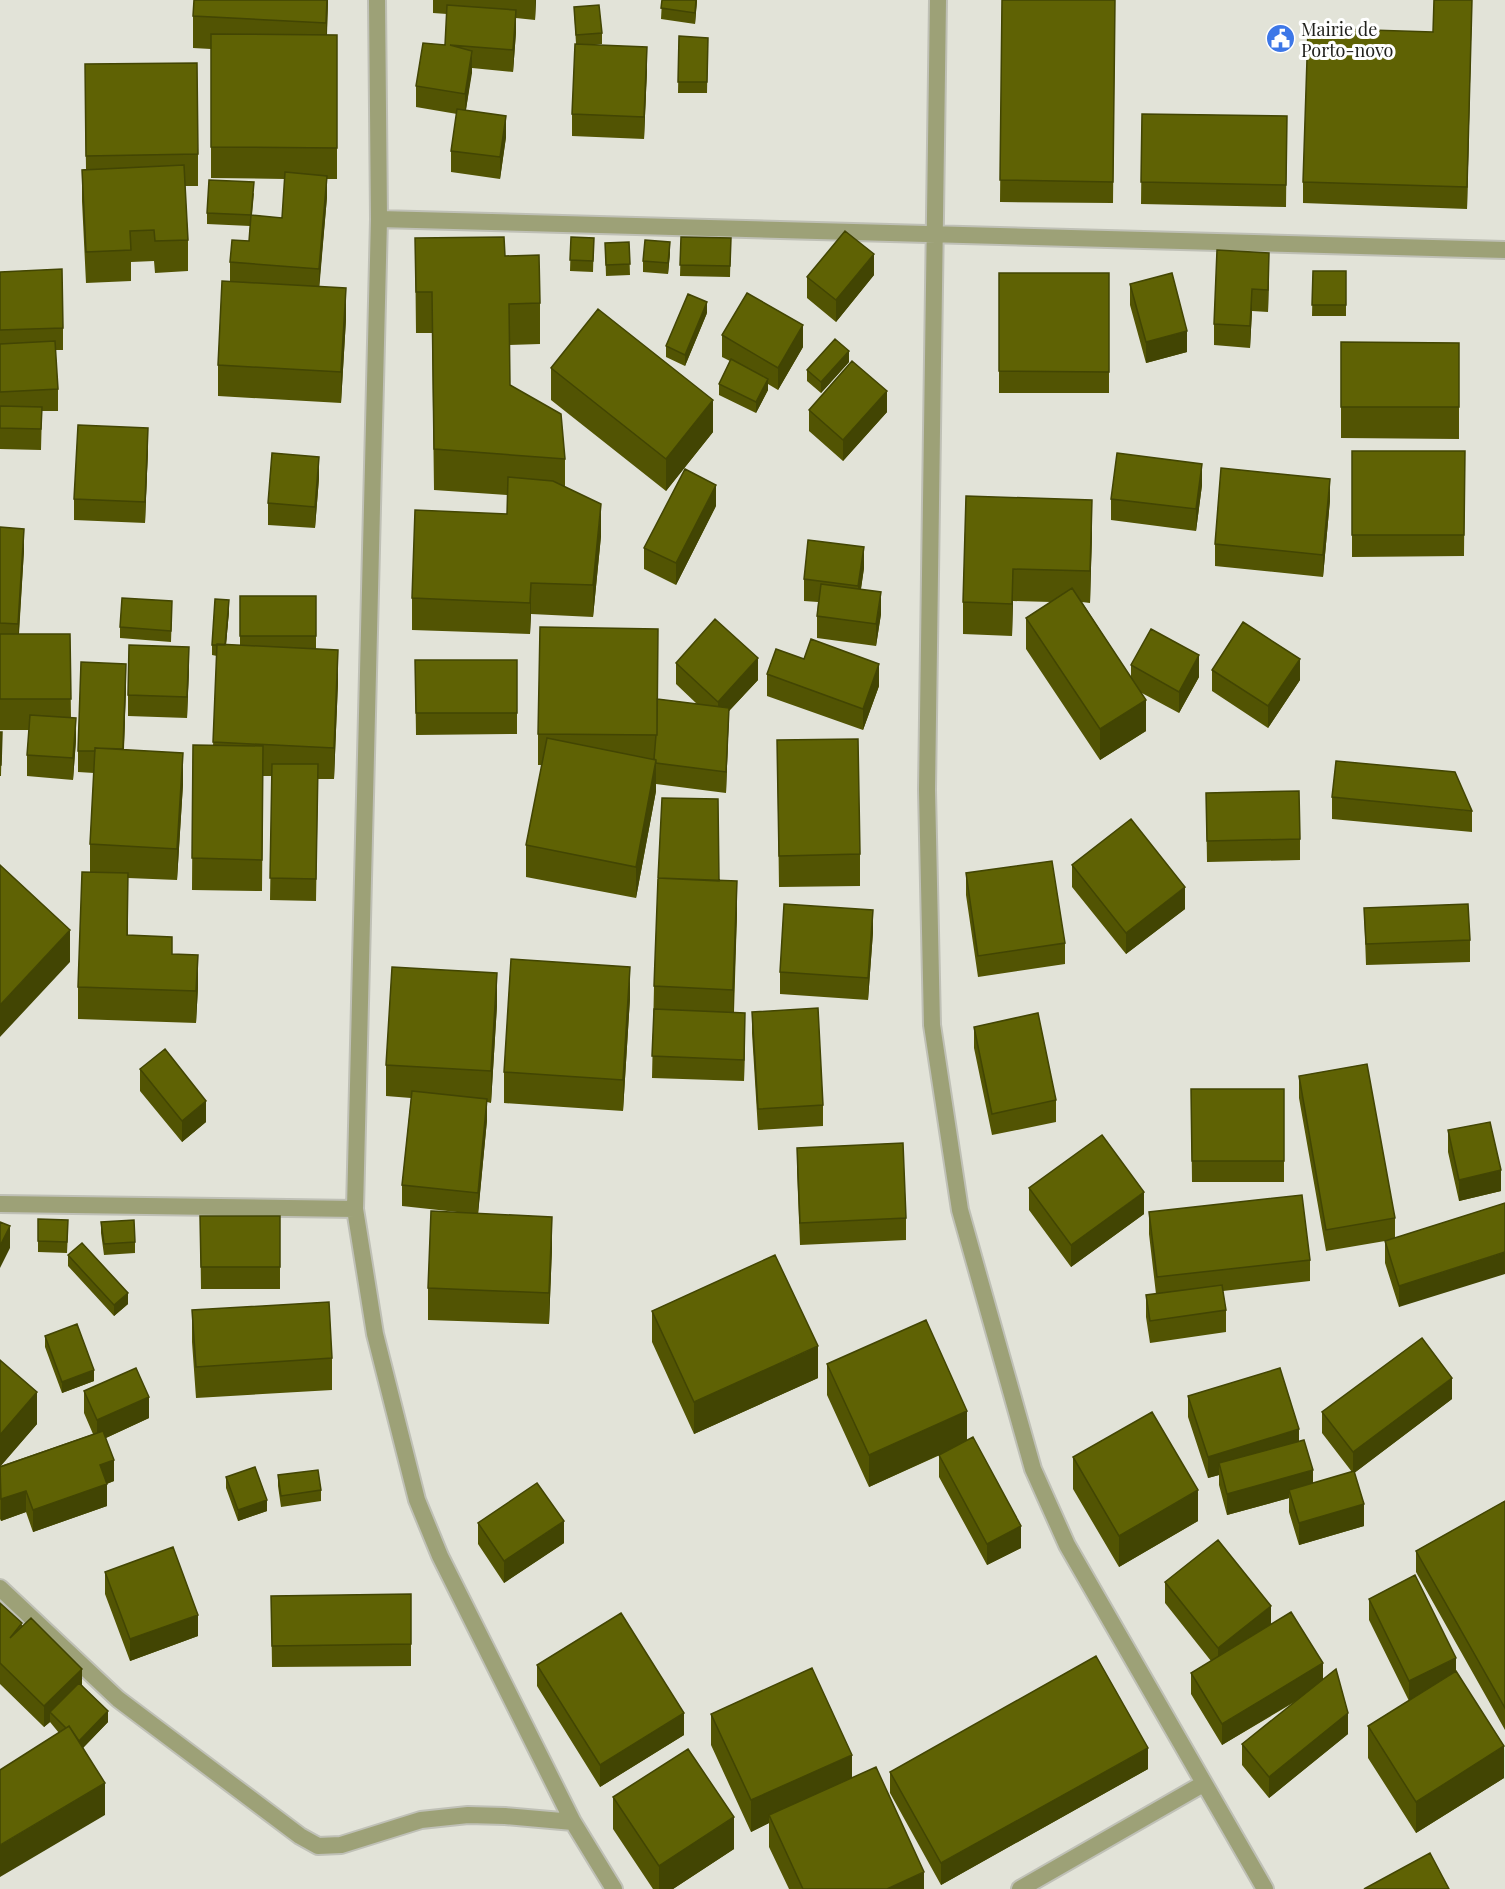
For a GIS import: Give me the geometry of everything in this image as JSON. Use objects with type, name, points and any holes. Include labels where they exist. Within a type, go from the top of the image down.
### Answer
[{"type":"street","points":[[377,0],[379,219],[355,1209],[375,1334],[417,1500],[440,1556],[573,1822],[614,1889]]},
{"type":"street","points":[[938,0],[937,234],[927,790],[932,1024],[960,1210],[1033,1469],[1067,1545],[1265,1889]]},
{"type":"street","points":[[379,219],[1505,250]]},
{"type":"street","points":[[0,1204],[355,1209]]},
{"type":"street","points":[[0,1588],[118,1699],[300,1836],[318,1846],[341,1845],[421,1820],[468,1815],[573,1822]]},
{"type":"street","points":[[1020,1889],[1203,1784]]},
{"type":"building","points":[[194,0],[327,0],[326,23],[193,16]]},
{"type":"building","points":[[662,0],[696,0],[695,13],[661,8]]},
{"type":"building","points":[[1002,0],[1115,0],[1113,182],[1000,180]]},
{"type":"building","points":[[1434,0],[1472,0],[1467,187],[1303,182],[1308,28],[1433,32]]},
{"type":"building","points":[[447,5],[516,10],[513,50],[450,45],[472,51],[465,94],[416,86],[423,43],[445,45]]},
{"type":"building","points":[[599,5],[602,33],[576,35],[574,7]]},
{"type":"building","points":[[211,34],[337,35],[337,148],[211,147]]},
{"type":"building","points":[[679,36],[708,38],[707,82],[678,82]]},
{"type":"building","points":[[575,44],[647,47],[644,117],[572,114]]},
{"type":"building","points":[[197,63],[198,154],[86,156],[85,64]]},
{"type":"building","points":[[457,109],[506,116],[500,157],[451,151]]},
{"type":"building","points":[[1142,114],[1287,116],[1286,185],[1141,182]]},
{"type":"building","points":[[184,165],[188,240],[155,241],[154,230],[130,231],[131,250],[86,252],[82,170]]},
{"type":"building","points":[[285,172],[327,176],[319,269],[230,262],[232,240],[249,241],[251,215],[282,218]]},
{"type":"building","points":[[209,180],[254,182],[251,215],[207,213]]},
{"type":"building","points":[[845,231],[874,254],[836,300],[807,277]]},
{"type":"building","points":[[504,237],[505,256],[539,255],[540,303],[509,304],[510,385],[561,414],[565,459],[434,449],[432,292],[416,292],[415,238]]},
{"type":"building","points":[[571,237],[594,238],[593,261],[570,260]]},
{"type":"building","points":[[681,237],[731,238],[730,266],[680,265]]},
{"type":"building","points":[[645,240],[670,242],[668,263],[643,261]]},
{"type":"building","points":[[629,242],[630,264],[606,265],[605,243]]},
{"type":"building","points":[[1217,250],[1269,253],[1268,290],[1252,289],[1250,326],[1214,324]]},
{"type":"building","points":[[62,269],[63,328],[0,330],[0,272]]},
{"type":"building","points":[[1313,271],[1346,271],[1346,305],[1312,305]]},
{"type":"building","points":[[999,273],[1109,273],[1109,372],[999,371]]},
{"type":"building","points":[[1172,273],[1187,331],[1146,342],[1130,284]]},
{"type":"building","points":[[222,281],[346,288],[341,372],[218,365]]},
{"type":"building","points":[[747,293],[803,325],[778,368],[722,335]]},
{"type":"building","points":[[688,294],[707,302],[685,355],[666,346]]},
{"type":"building","points":[[598,309],[713,400],[666,459],[551,368]]},
{"type":"building","points":[[835,339],[849,351],[821,382],[807,370]]},
{"type":"building","points":[[55,341],[58,389],[0,392],[0,344]]},
{"type":"building","points":[[1341,342],[1459,343],[1459,407],[1341,407]]},
{"type":"building","points":[[731,359],[768,379],[756,402],[719,384]]},
{"type":"building","points":[[852,361],[887,391],[843,440],[809,410]]},
{"type":"building","points":[[0,406],[42,407],[41,429],[0,428]]},
{"type":"building","points":[[78,425],[148,428],[145,502],[74,499]]},
{"type":"building","points":[[1352,451],[1465,451],[1464,535],[1352,535]]},
{"type":"building","points":[[272,453],[319,457],[315,507],[268,503]]},
{"type":"building","points":[[1117,453],[1202,464],[1196,509],[1111,499]]},
{"type":"building","points":[[1221,468],[1330,479],[1323,555],[1215,544]]},
{"type":"building","points":[[685,469],[716,485],[676,563],[644,548]]},
{"type":"building","points":[[508,477],[553,481],[601,504],[593,585],[531,583],[530,603],[412,598],[415,510],[507,514]]},
{"type":"building","points":[[966,496],[1092,500],[1090,571],[1013,569],[1012,604],[963,602]]},
{"type":"building","points":[[0,527],[24,529],[18,624],[0,623]]},
{"type":"building","points":[[808,540],[864,547],[858,586],[804,579]]},
{"type":"building","points":[[821,584],[881,592],[876,624],[817,616]]},
{"type":"building","points":[[1072,588],[1146,700],[1100,729],[1026,618]]},
{"type":"building","points":[[240,596],[316,596],[316,636],[240,636]]},
{"type":"building","points":[[122,598],[172,601],[171,631],[120,627]]},
{"type":"building","points":[[215,599],[229,600],[225,645],[212,645]]},
{"type":"building","points":[[715,619],[758,658],[718,702],[676,663]]},
{"type":"building","points":[[1243,622],[1300,659],[1268,706],[1212,670]]},
{"type":"building","points":[[540,627],[658,629],[657,735],[538,734]]},
{"type":"building","points":[[1151,629],[1199,655],[1179,692],[1131,665]]},
{"type":"building","points":[[0,634],[70,634],[71,699],[0,699]]},
{"type":"building","points":[[811,639],[879,664],[863,709],[767,674],[776,649],[804,659]]},
{"type":"building","points":[[217,644],[338,650],[334,748],[213,742]]},
{"type":"building","points":[[129,645],[189,647],[187,697],[128,695]]},
{"type":"building","points":[[415,660],[517,660],[517,713],[416,713]]},
{"type":"building","points":[[81,662],[126,664],[123,749],[95,748],[95,751],[78,751]]},
{"type":"building","points":[[657,699],[729,708],[726,772],[656,763],[654,759]]},
{"type":"building","points":[[30,715],[76,718],[73,758],[27,755]]},
{"type":"building","points":[[0,732],[2,732],[1,765],[0,765]]},
{"type":"building","points":[[547,738],[656,760],[636,867],[526,845]]},
{"type":"building","points":[[858,739],[860,854],[779,856],[777,740]]},
{"type":"building","points":[[193,745],[263,746],[262,860],[192,858]]},
{"type":"building","points":[[95,748],[183,753],[177,849],[90,844]]},
{"type":"building","points":[[1336,761],[1455,772],[1472,811],[1332,797]]},
{"type":"building","points":[[272,764],[318,764],[316,879],[270,878]]},
{"type":"building","points":[[1299,791],[1300,839],[1207,841],[1206,793]]},
{"type":"building","points":[[662,798],[718,799],[719,881],[658,878]]},
{"type":"building","points":[[1131,819],[1185,887],[1126,933],[1072,865]]},
{"type":"building","points":[[1052,861],[1065,943],[978,956],[966,873]]},
{"type":"building","points":[[0,865],[70,930],[0,1005]]},
{"type":"building","points":[[82,872],[128,873],[127,935],[172,937],[172,954],[198,955],[196,991],[78,987]]},
{"type":"building","points":[[658,878],[737,881],[733,990],[654,986]]},
{"type":"building","points":[[784,904],[873,910],[868,978],[780,972]]},
{"type":"building","points":[[1468,904],[1470,940],[1366,944],[1364,908]]},
{"type":"building","points":[[511,959],[630,967],[623,1080],[504,1072]]},
{"type":"building","points":[[392,967],[497,973],[491,1071],[386,1065]]},
{"type":"building","points":[[818,1008],[823,1105],[758,1109],[752,1012]]},
{"type":"building","points":[[654,1009],[745,1013],[744,1060],[652,1056]]},
{"type":"building","points":[[1038,1013],[1056,1100],[992,1114],[974,1027]]},
{"type":"building","points":[[165,1049],[206,1101],[182,1121],[140,1069]]},
{"type":"building","points":[[1367,1064],[1395,1218],[1326,1230],[1299,1076]]},
{"type":"building","points":[[1191,1089],[1284,1089],[1284,1161],[1192,1161]]},
{"type":"building","points":[[412,1091],[487,1099],[478,1193],[402,1185]]},
{"type":"building","points":[[1490,1122],[1501,1170],[1459,1180],[1448,1130]]},
{"type":"building","points":[[1102,1135],[1144,1192],[1071,1245],[1029,1188]]},
{"type":"building","points":[[903,1143],[906,1218],[800,1223],[797,1148]]},
{"type":"building","points":[[1302,1195],[1310,1260],[1157,1277],[1149,1212]]},
{"type":"building","points":[[1505,1203],[1505,1252],[1399,1286],[1385,1241]]},
{"type":"building","points":[[431,1211],[552,1217],[549,1293],[428,1288]]},
{"type":"building","points":[[200,1216],[280,1216],[280,1267],[201,1267]]},
{"type":"building","points":[[38,1219],[68,1220],[67,1242],[38,1241]]},
{"type":"building","points":[[134,1220],[135,1242],[104,1244],[101,1222]]},
{"type":"building","points":[[0,1222],[10,1226],[0,1246]]},
{"type":"building","points":[[82,1243],[128,1293],[114,1305],[68,1255]]},
{"type":"building","points":[[775,1255],[818,1346],[694,1402],[652,1311]]},
{"type":"building","points":[[1222,1285],[1226,1310],[1150,1321],[1146,1295]]},
{"type":"building","points":[[329,1302],[332,1358],[196,1367],[192,1310]]},
{"type":"building","points":[[926,1320],[967,1411],[869,1455],[827,1364]]},
{"type":"building","points":[[77,1324],[94,1370],[62,1382],[45,1336]]},
{"type":"building","points":[[1422,1338],[1452,1378],[1353,1452],[1322,1412]]},
{"type":"building","points":[[0,1360],[37,1392],[0,1435]]},
{"type":"building","points":[[136,1368],[149,1397],[97,1420],[84,1391]]},
{"type":"building","points":[[1280,1368],[1299,1429],[1208,1457],[1188,1396]]},
{"type":"building","points":[[1152,1412],[1198,1490],[1119,1536],[1073,1457]]},
{"type":"building","points":[[103,1431],[114,1460],[100,1465],[107,1484],[33,1510],[26,1491],[1,1499],[0,1467]]},
{"type":"building","points":[[973,1437],[1021,1526],[987,1544],[939,1455]]},
{"type":"building","points":[[1304,1440],[1313,1470],[1227,1494],[1219,1463]]},
{"type":"building","points":[[255,1467],[267,1500],[238,1510],[226,1477]]},
{"type":"building","points":[[318,1470],[321,1490],[281,1496],[278,1475]]},
{"type":"building","points":[[1354,1471],[1364,1504],[1299,1523],[1289,1490]]},
{"type":"building","points":[[537,1483],[564,1521],[504,1561],[478,1523]]},
{"type":"building","points":[[1505,1501],[1505,1708],[1416,1551]]},
{"type":"building","points":[[1218,1540],[1271,1606],[1218,1648],[1165,1582]]},
{"type":"building","points":[[173,1547],[198,1615],[130,1639],[105,1572]]},
{"type":"building","points":[[1415,1575],[1456,1658],[1409,1681],[1369,1599]]},
{"type":"building","points":[[411,1594],[411,1644],[272,1646],[271,1596]]},
{"type":"building","points":[[0,1603],[22,1623],[10,1638],[31,1618],[82,1669],[44,1706],[0,1663]]},
{"type":"building","points":[[1291,1612],[1323,1663],[1222,1724],[1191,1673]]},
{"type":"building","points":[[621,1613],[684,1713],[600,1765],[537,1665]]},
{"type":"building","points":[[1096,1656],[1148,1748],[941,1863],[890,1772]]},
{"type":"building","points":[[812,1668],[852,1755],[751,1800],[711,1714]]},
{"type":"building","points":[[1336,1669],[1348,1713],[1269,1777],[1242,1744]]},
{"type":"building","points":[[1456,1671],[1504,1746],[1416,1802],[1368,1726]]},
{"type":"building","points":[[79,1683],[108,1711],[79,1741],[69,1726],[66,1728],[50,1712]]},
{"type":"building","points":[[69,1726],[105,1783],[0,1845],[0,1770]]},
{"type":"building","points":[[688,1749],[734,1817],[659,1866],[613,1797]]},
{"type":"building","points":[[876,1767],[924,1872],[887,1889],[803,1889],[769,1815]]},
{"type":"building","points":[[1430,1853],[1449,1889],[1364,1889]]},
{"type":"place","name":"Mairie de Porto-novo","points":[[1280,39]]}]
